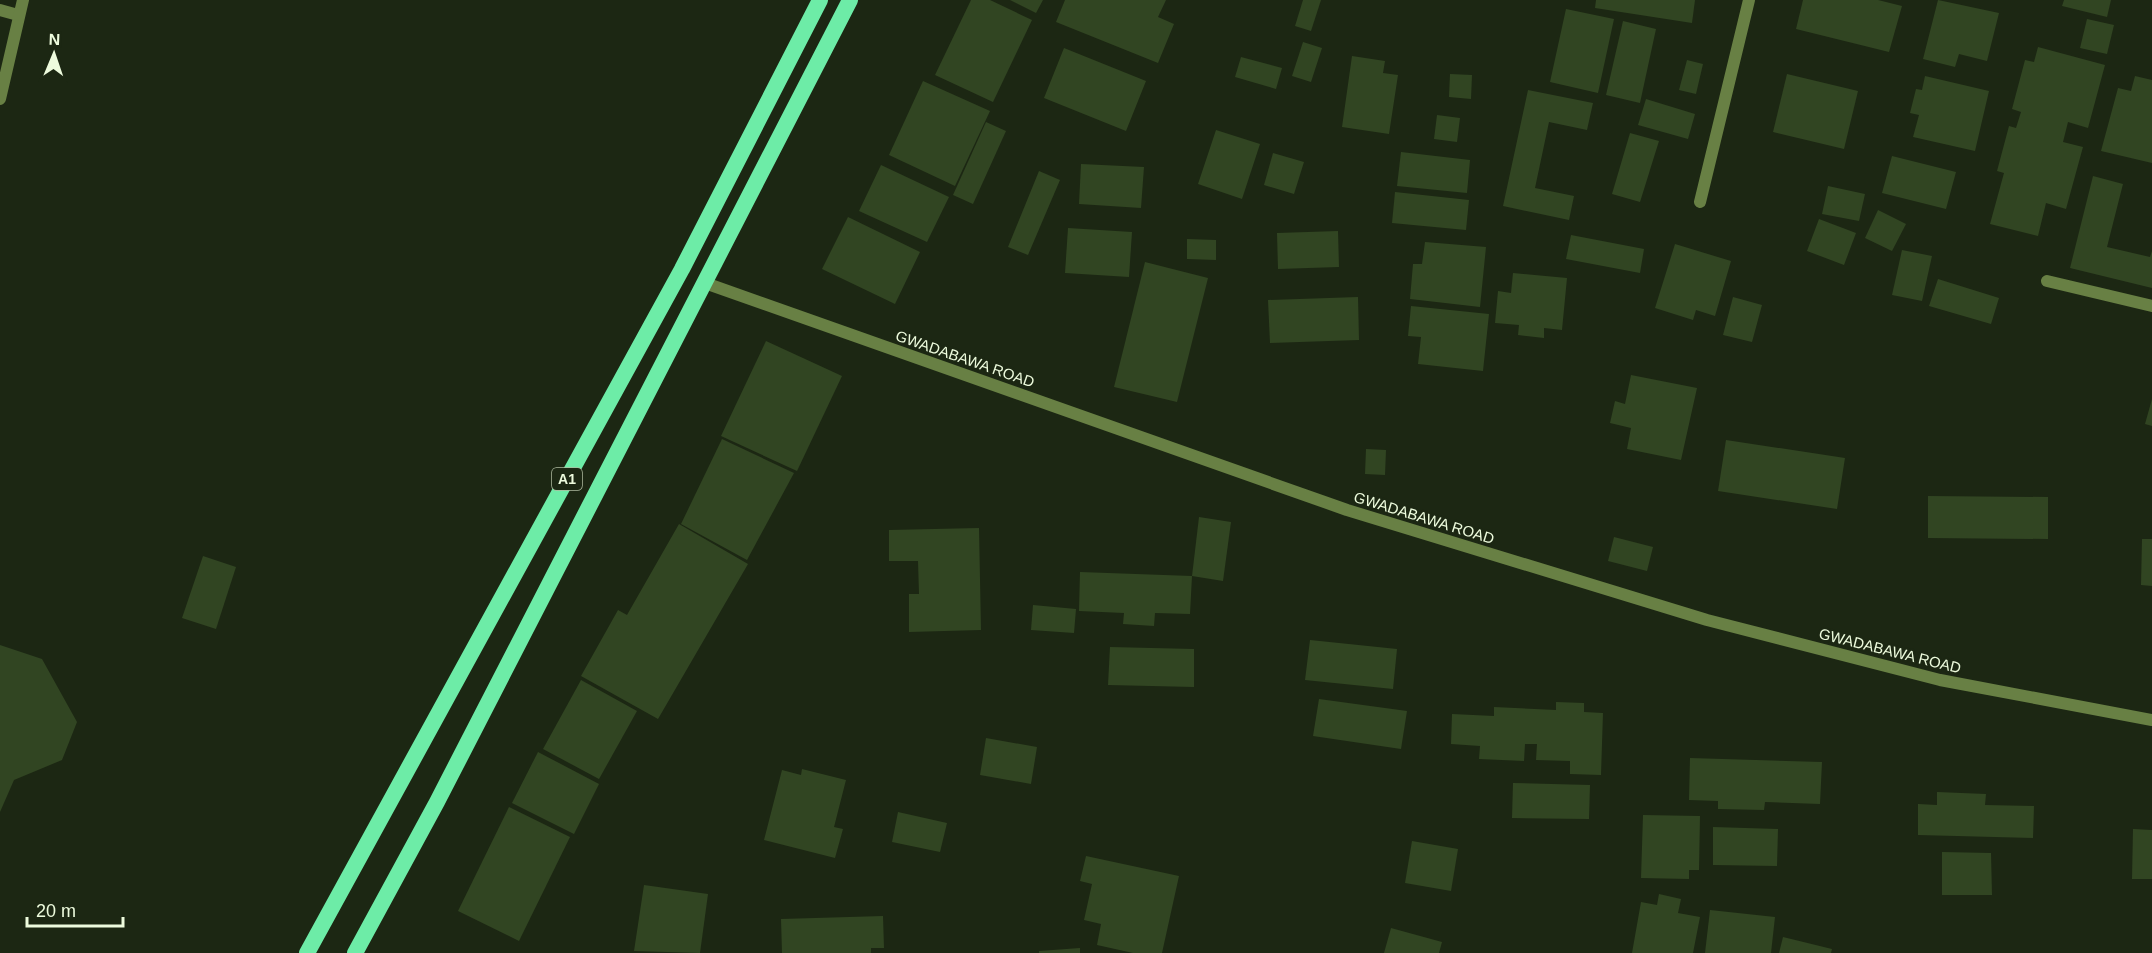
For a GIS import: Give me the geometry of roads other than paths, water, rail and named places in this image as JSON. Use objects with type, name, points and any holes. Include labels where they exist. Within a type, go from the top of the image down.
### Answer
[{"type":"highway","name":"A1","points":[[307,953],[676,279],[820,0]]},
{"type":"highway","name":"A1","points":[[355,953],[437,802],[850,0]]},
{"type":"street","points":[[0,99],[23,0]]},
{"type":"street","points":[[1700,202],[1749,0]]},
{"type":"street","points":[[0,10],[18,15]]},
{"type":"street","points":[[2047,281],[2152,306]]},
{"type":"street","name":"GWADABAWA ROAD","points":[[705,283],[1347,510],[1707,620],[1940,680],[2152,720]]}]
